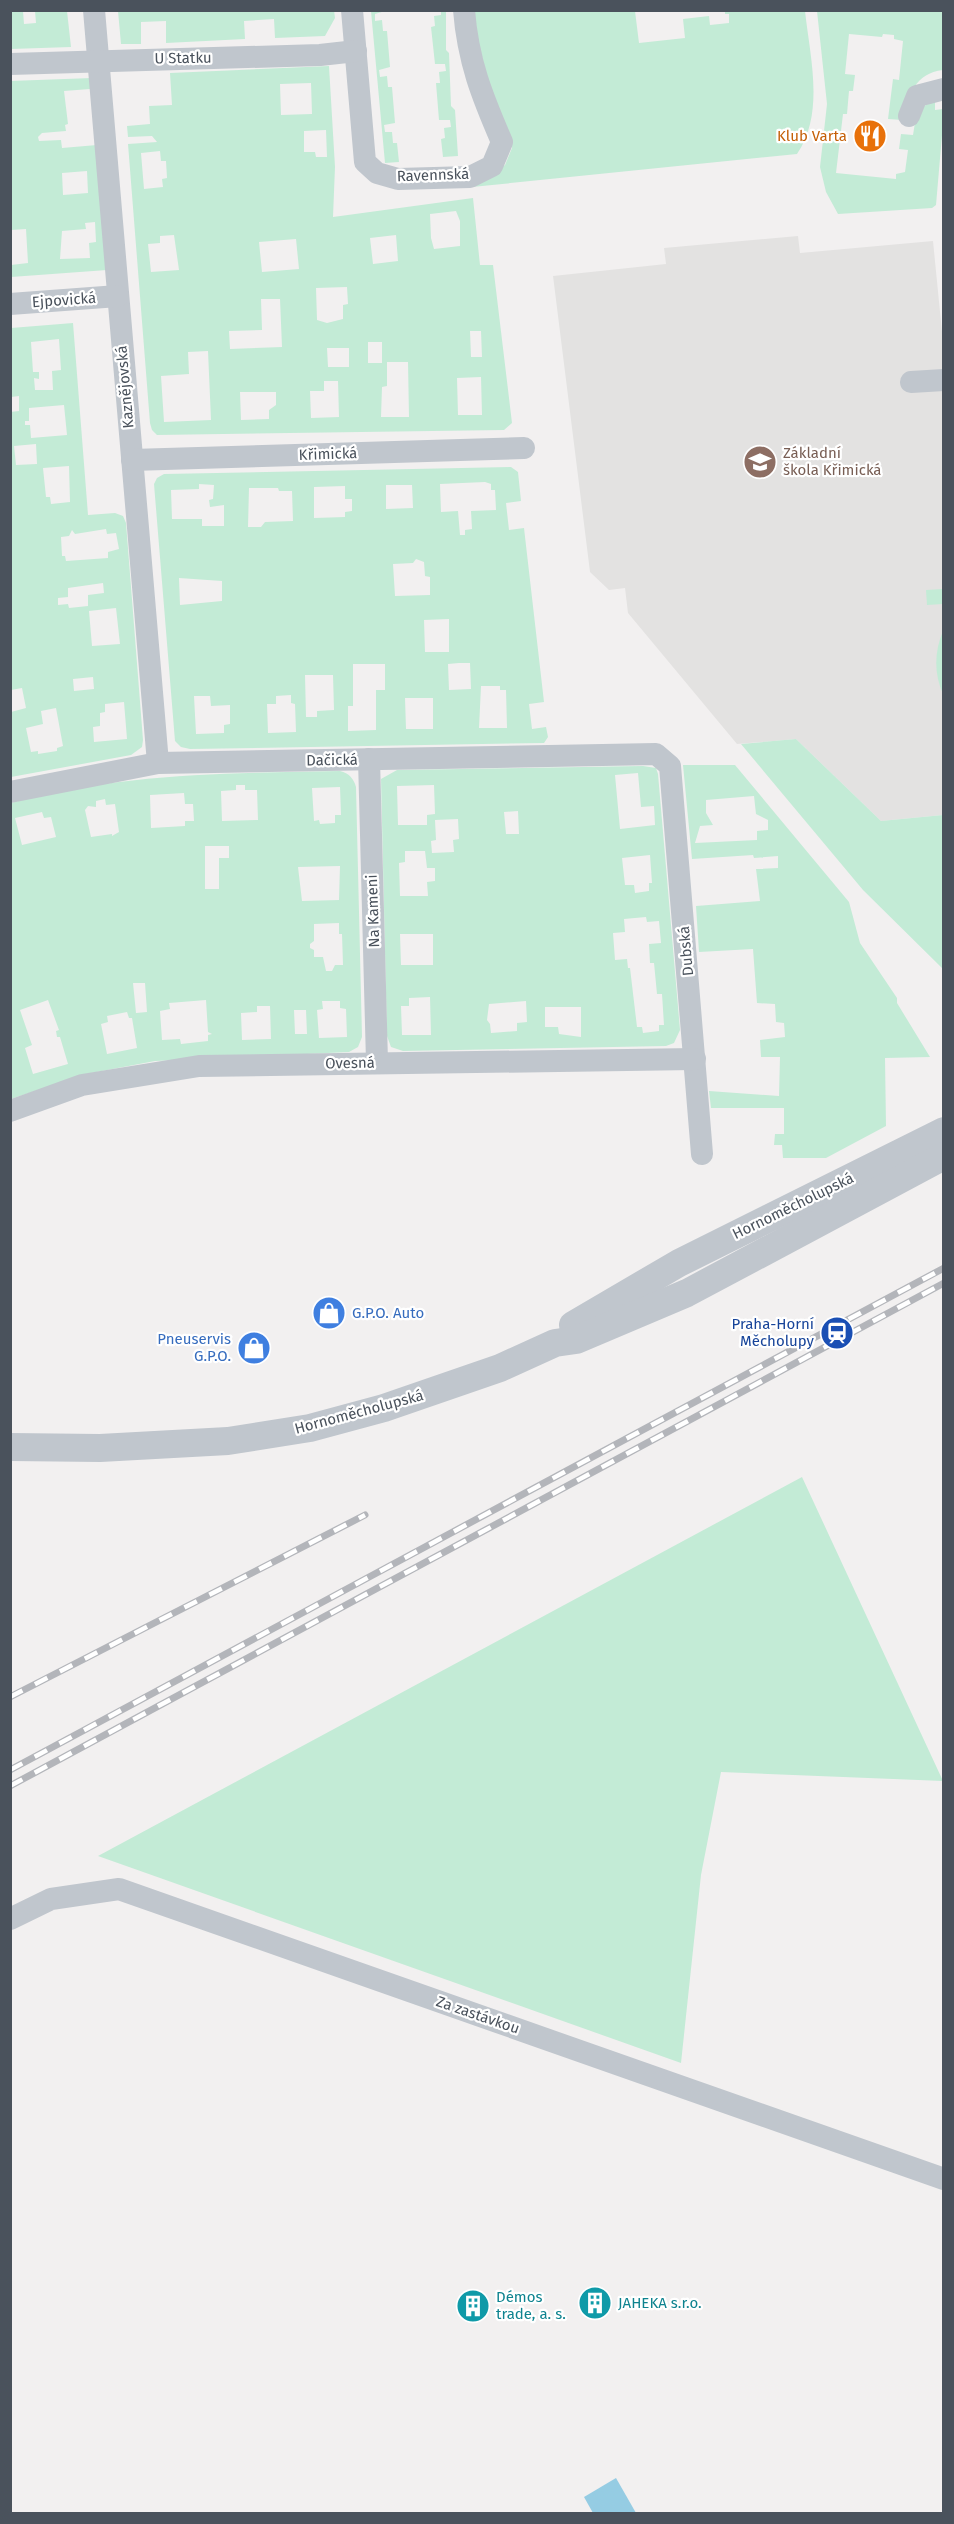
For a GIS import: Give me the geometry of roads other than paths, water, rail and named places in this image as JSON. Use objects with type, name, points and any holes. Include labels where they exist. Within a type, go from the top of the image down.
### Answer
[{"type":"street","name":"Kaznějovská","points":[[94,10],[158,764]]},
{"type":"street","name":"Ravennská","points":[[352,10],[365,162],[377,173],[398,179],[470,177],[492,166],[502,142],[483,97],[467,47],[464,10]]},
{"type":"street","name":"U Statku","points":[[10,64],[320,55],[356,51]]},
{"type":"street","points":[[909,116],[917,96],[944,89]]},
{"type":"street","name":"Ejpovická","points":[[10,304],[118,296]]},
{"type":"street","points":[[911,382],[944,380]]},
{"type":"street","name":"Křimická","points":[[132,460],[524,448]]},
{"type":"street","name":"Dačická","points":[[10,792],[158,764],[656,754]]},
{"type":"street","name":"Dubská","points":[[656,754],[670,766],[702,1154]]},
{"type":"street","name":"Na Kameni","points":[[369,759],[377,1062]]},
{"type":"street","name":"Ovesná","points":[[10,1112],[82,1085],[199,1066],[695,1059]]},
{"type":"street","name":"Hornoměcholupská","points":[[555,1344],[571,1326],[679,1263],[944,1131]]},
{"type":"street","name":"Hornoměcholupská","points":[[10,1447],[100,1448],[228,1441],[310,1428],[445,1389],[555,1344],[576,1340],[687,1293],[944,1156]]},
{"type":"street","name":"Za zastávkou","points":[[10,1919],[51,1899],[120,1889],[944,2179]]},
{"type":"water","points":[[616,2478],[636,2513],[593,2513],[584,2497]]},
{"type":"railway","points":[[10,1770],[944,1268]]},
{"type":"railway","points":[[10,1786],[944,1283]]},
{"type":"railway","points":[[10,1697],[365,1515]]},
{"type":"place","name":"Klub Varta","points":[[870,136]]},
{"type":"place","name":"Základní škola Křimická","points":[[760,462]]},
{"type":"place","name":"G.P.O. Auto","points":[[329,1313]]},
{"type":"place","name":"Praha-Horní Měcholupy","points":[[837,1333]]},
{"type":"place","name":"Pneuservis G.P.O.","points":[[254,1348]]},
{"type":"place","name":"JAHEKA s.r.o.","points":[[595,2303]]},
{"type":"place","name":"Démos trade, a. s.","points":[[473,2306]]}]
